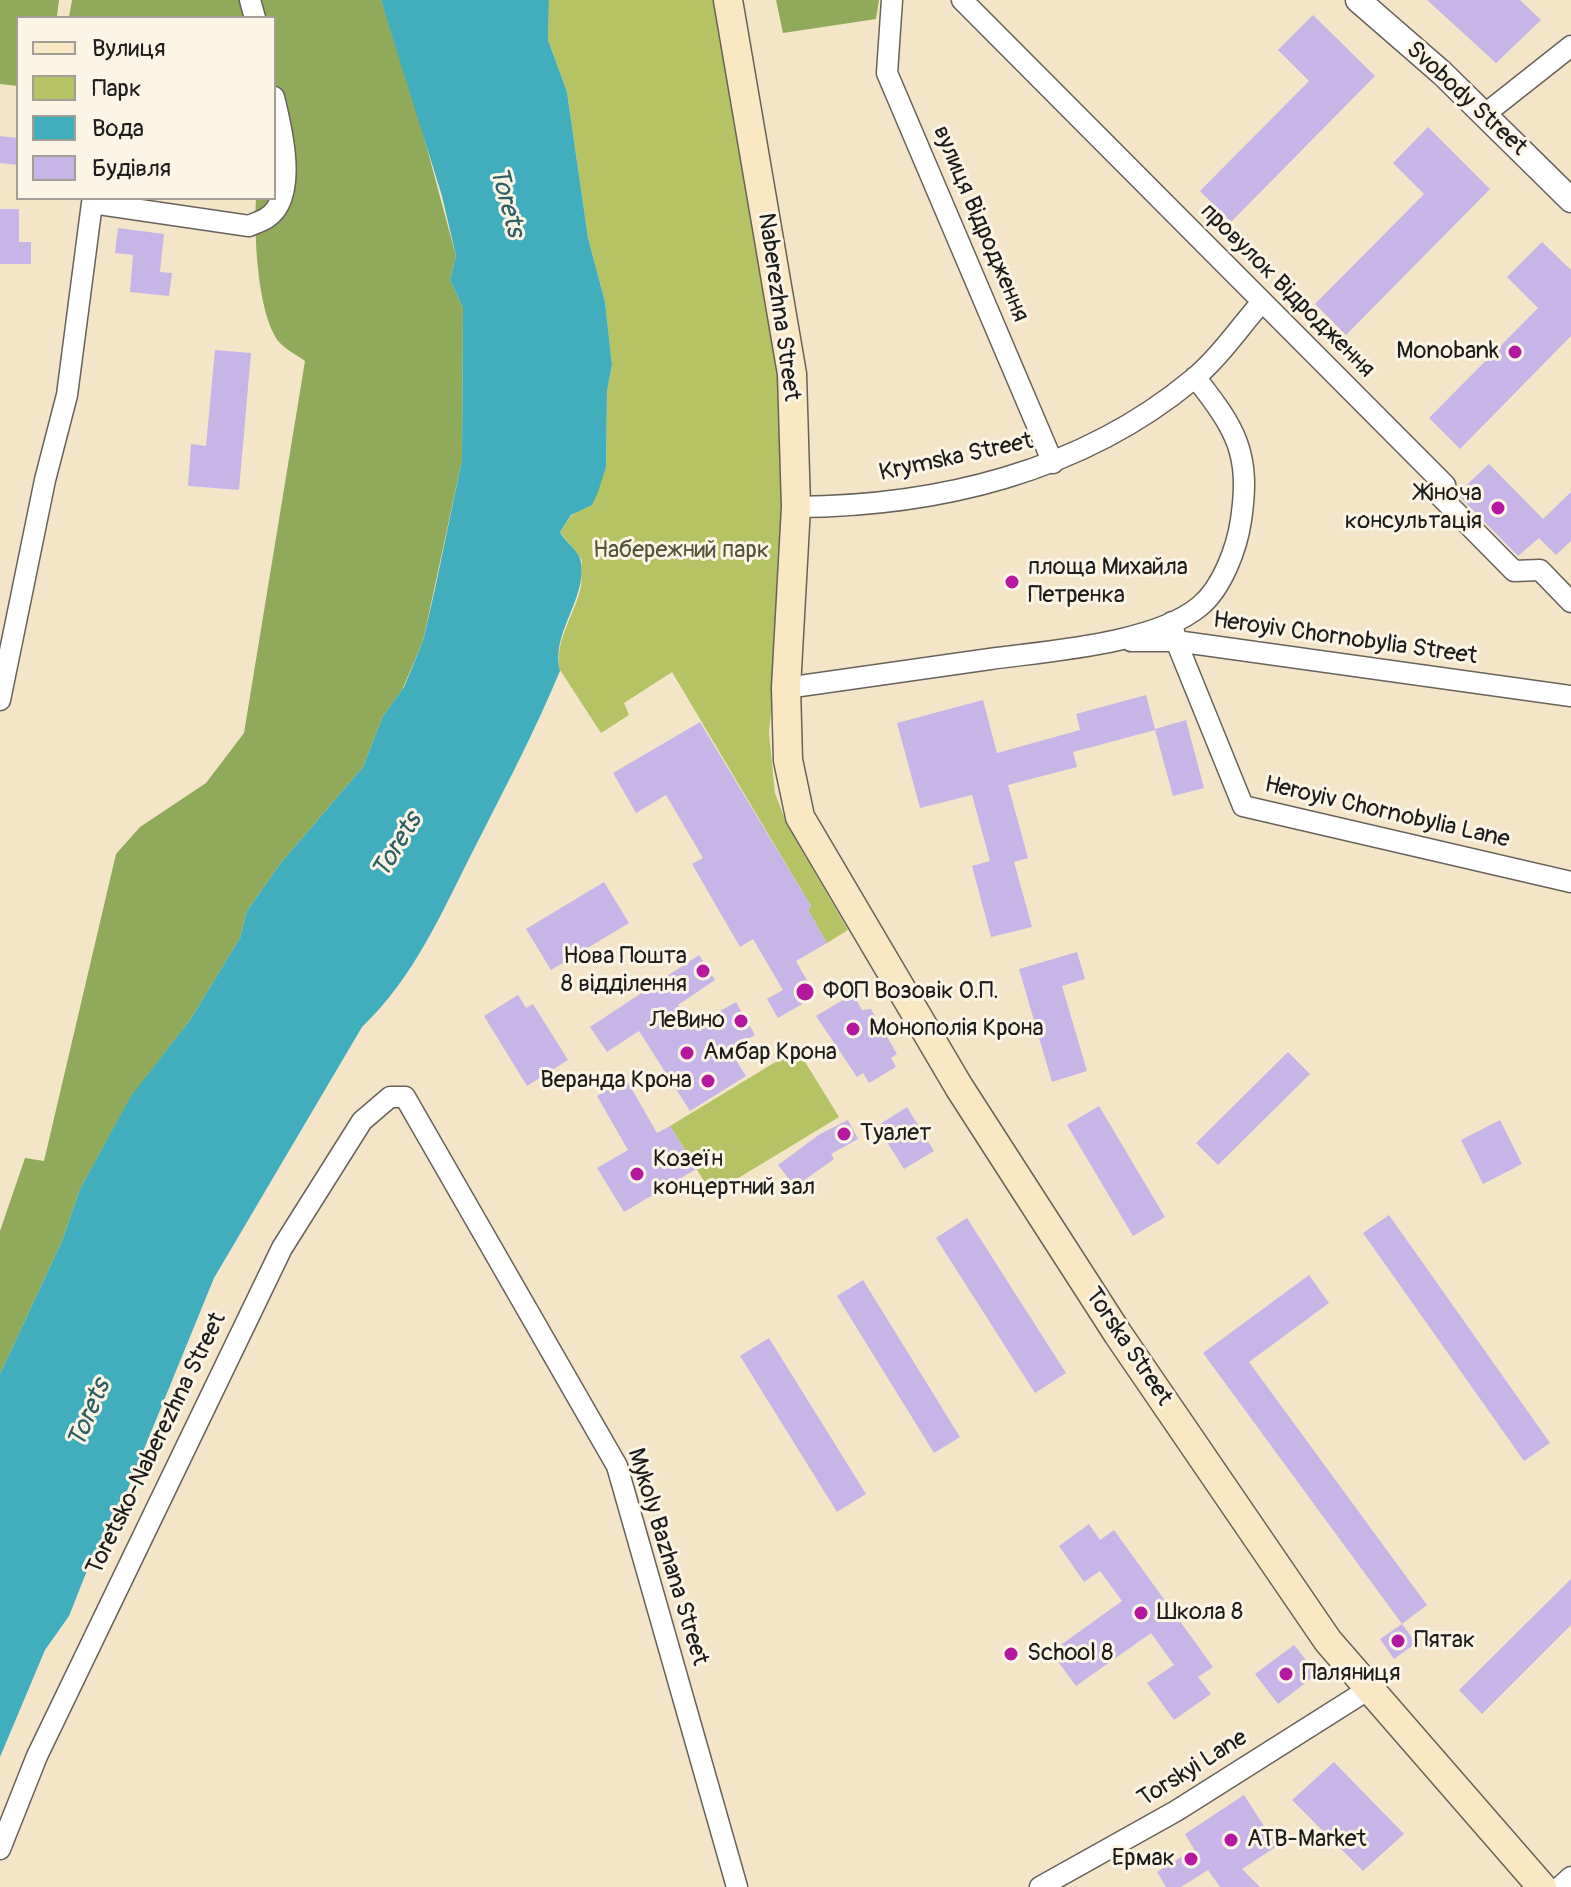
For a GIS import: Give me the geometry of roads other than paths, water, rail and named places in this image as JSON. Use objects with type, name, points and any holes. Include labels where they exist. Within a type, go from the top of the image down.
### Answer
[{"type":"main road","name":"Naberezhna Street","points":[[728,0],[792,374],[796,507],[786,688],[788,760]]},
{"type":"main road","name":"Torska Street","points":[[788,760],[800,817],[959,1087],[1118,1334],[1328,1641],[1542,1887]]},
{"type":"street","name":"вулиця Відродження","points":[[892,0],[887,73],[1053,463]]},
{"type":"street","name":"провулок Відродження","points":[[962,0],[1445,485],[1440,496],[1514,571],[1540,570],[1571,602]]},
{"type":"street","name":"Svobody Street","points":[[1358,0],[1485,114],[1571,200]]},
{"type":"street","points":[[1485,114],[1571,46]]},
{"type":"street","points":[[0,700],[45,480],[67,395],[92,203],[249,226],[268,218],[283,194],[284,174],[276,112]]},
{"type":"street","name":"Krymska Street","points":[[796,507],[897,500],[1001,480],[1053,463],[1120,431],[1195,377],[1261,303]]},
{"type":"street","points":[[786,688],[1174,632],[1201,606],[1220,578],[1237,543],[1247,483],[1239,443],[1226,416],[1195,377]]},
{"type":"street","name":"Heroyiv Chornobylia Street","points":[[1174,632],[1571,696]]},
{"type":"street","name":"Heroyiv Chornobylia Lane","points":[[1174,632],[1243,806],[1571,882]]},
{"type":"street","name":"Toretsko-Naberezhna Street","points":[[0,1849],[37,1756],[282,1248],[362,1121],[390,1097],[405,1097]]},
{"type":"street","name":"Mykoly Bazhana Street","points":[[405,1097],[617,1466],[737,1887]]},
{"type":"street","name":"Torskyi Lane","points":[[1040,1887],[1176,1811],[1369,1689]]},
{"type":"street","points":[[1560,1887],[1571,1877]]},
{"type":"water","name":"Torets","points":[[381,0],[549,0],[548,40],[567,92],[588,238],[605,302],[612,365],[607,391],[606,467],[592,505],[571,515],[560,532],[580,558],[581,576],[560,644],[560,671],[540,716],[426,942],[397,987],[362,1027],[214,1278],[122,1503],[90,1563],[69,1616],[45,1650],[0,1757],[0,1374],[62,1241],[80,1189],[131,1096],[190,1020],[240,938],[247,911],[280,864],[363,767],[383,716],[404,687],[423,641],[435,589],[462,460],[463,308],[450,280],[456,256],[442,196]]},
{"type":"place","name":"Monobank","points":[[1515,352]]},
{"type":"place","name":"Жіноча консультація","points":[[1498,508]]},
{"type":"place","name":"площа Михайла Петренка","points":[[1012,582]]},
{"type":"place","name":"Нова Пошта 8 відділення","points":[[703,971]]},
{"type":"place","name":"ФОП Возовік О.П.","points":[[805,992]]},
{"type":"place","name":"ЛеВино","points":[[741,1021]]},
{"type":"place","name":"Монополія Крона","points":[[853,1029]]},
{"type":"place","name":"Амбар Крона","points":[[687,1053]]},
{"type":"place","name":"Веранда Крона","points":[[708,1081]]},
{"type":"place","name":"Туалет","points":[[844,1134]]},
{"type":"place","name":"Козеїн концертний зал","points":[[637,1174]]},
{"type":"place","name":"Школа 8","points":[[1141,1613]]},
{"type":"place","name":"Пятак","points":[[1398,1641]]},
{"type":"place","name":"School 8","points":[[1011,1654]]},
{"type":"place","name":"Паляниця","points":[[1286,1674]]},
{"type":"place","name":"ATB-Market","points":[[1231,1840]]},
{"type":"place","name":"Ермак","points":[[1191,1859]]},
{"type":"park label","name":"Набережний парк","points":[[681,551]]}]
